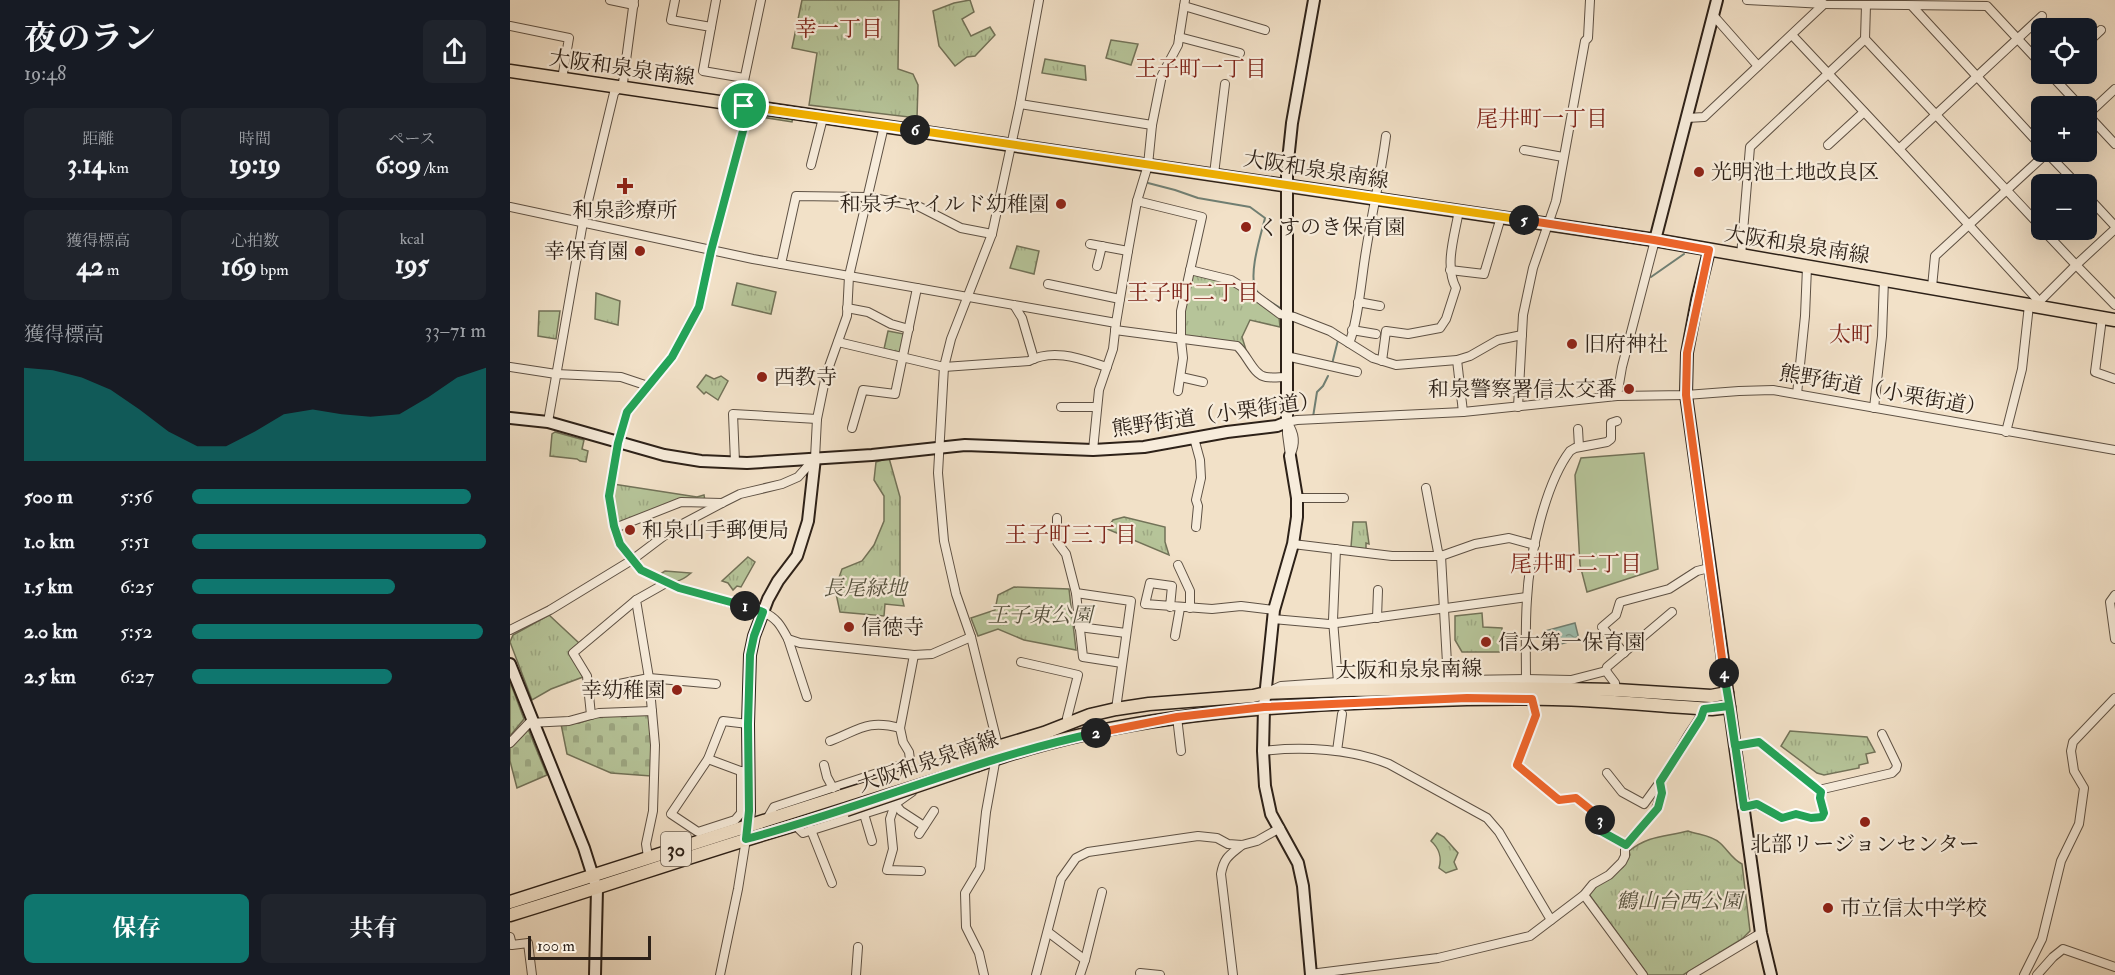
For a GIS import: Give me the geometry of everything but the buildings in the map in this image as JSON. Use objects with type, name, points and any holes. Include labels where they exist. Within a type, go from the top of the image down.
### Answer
[{"type":"main road","name":"大阪和泉泉南線","points":[[510,71],[1654,240],[2115,320]]},
{"type":"main road","name":"大阪和泉泉南線","points":[[510,902],[648,857],[846,810],[1090,715],[1116,709],[1266,693],[1368,689],[1616,690],[1711,696],[1727,693]]},
{"type":"main road","name":"大阪和泉泉南線","points":[[997,753],[1177,717],[1264,707],[1467,698],[1529,689],[1605,701],[1704,709],[1729,706]]},
{"type":"main road","name":"大阪和泉泉南線","points":[[510,915],[597,889],[746,834],[766,819],[838,792],[976,760]]},
{"type":"street","points":[[548,422],[583,222],[614,93],[623,83],[634,2],[610,0]]},
{"type":"street","points":[[675,0],[671,20],[711,27]]},
{"type":"street","points":[[716,0],[703,71],[744,78]]},
{"type":"street","points":[[761,0],[740,100],[748,112],[711,251],[699,307],[672,357],[627,412],[618,443],[609,496],[620,544],[641,570],[666,583],[774,616],[788,639],[807,697]]},
{"type":"street","points":[[984,975],[979,953],[966,927],[965,892],[980,868],[986,812],[997,753],[971,637],[956,594],[944,541],[938,492],[944,367],[966,296],[992,234],[1020,104],[1039,0]]},
{"type":"street","points":[[1314,0],[1292,123],[1287,170],[1287,434],[1297,498],[1297,517],[1293,544],[1274,615],[1264,707],[1263,751],[1271,814],[1298,863],[1303,886],[1310,975],[1438,958],[1530,936],[1584,895],[1593,885],[1609,875],[1622,862],[1626,845],[1658,808],[1662,793],[1660,782]]},
{"type":"street","points":[[1518,407],[1523,315],[1533,268],[1556,201],[1585,41],[1588,38],[1590,0]]},
{"type":"street","points":[[1617,396],[1622,367],[1654,240],[1717,0]]},
{"type":"street","points":[[1747,0],[1912,6],[1990,3],[2031,53]]},
{"type":"street","points":[[1093,450],[1099,390],[1113,349],[1128,251],[1137,201],[1148,165],[1152,125],[1162,75],[1178,45],[1184,3],[1265,30]]},
{"type":"street","points":[[1687,118],[1704,117],[1824,4]]},
{"type":"street","points":[[1866,5],[1865,39],[2031,217]]},
{"type":"street","points":[[1912,6],[2031,135]]},
{"type":"street","points":[[1713,15],[1758,66]]},
{"type":"street","points":[[1899,149],[2042,16]]},
{"type":"street","points":[[510,26],[569,38],[562,79]]},
{"type":"street","points":[[2097,34],[2101,30]]},
{"type":"street","points":[[1792,35],[2036,298],[2032,305],[2022,369],[2006,432]]},
{"type":"street","points":[[1179,37],[1240,53]]},
{"type":"street","points":[[1741,256],[1750,147],[1865,39]]},
{"type":"street","points":[[1214,174],[1225,84]]},
{"type":"street","points":[[2061,84],[2071,96]]},
{"type":"street","points":[[2097,106],[2115,89]]},
{"type":"street","points":[[1020,104],[1152,125]]},
{"type":"street","points":[[1828,146],[1864,112]]},
{"type":"street","points":[[811,165],[823,118]]},
{"type":"street","points":[[2097,125],[2115,144]]},
{"type":"street","points":[[748,724],[723,722],[708,759],[671,814],[698,832],[735,820],[741,813],[748,724],[750,655],[763,612],[778,581],[797,556],[808,522],[818,419],[826,375],[847,308],[849,276],[884,126]]},
{"type":"street","points":[[1349,343],[1386,136]]},
{"type":"street","points":[[1524,150],[1563,158]]},
{"type":"street","points":[[1384,153],[1393,154]]},
{"type":"street","points":[[1932,287],[1935,256],[2034,162]]},
{"type":"street","points":[[2056,162],[2068,174]]},
{"type":"street","points":[[781,264],[796,196],[867,197],[918,206],[961,228],[992,234]]},
{"type":"street","points":[[1137,201],[1202,217],[1182,311],[1183,358],[1178,391]]},
{"type":"street","points":[[510,207],[711,251],[1014,305],[1181,340],[1237,346],[1260,375],[1286,377]]},
{"type":"street","points":[[2032,305],[2115,227],[2097,207]]},
{"type":"street","points":[[1382,361],[1386,331],[1408,333],[1440,328],[1446,319],[1456,288],[1450,278],[1450,270],[1459,210]]},
{"type":"street","points":[[1450,270],[1484,274],[1501,217]]},
{"type":"street","points":[[2052,240],[2115,305]]},
{"type":"street","points":[[1090,244],[1128,251]]},
{"type":"street","points":[[1097,266],[1102,246]]},
{"type":"street","points":[[1709,250],[1687,353],[1686,395],[1761,933],[1771,975]]},
{"type":"street","points":[[1797,394],[1805,316],[1807,267]]},
{"type":"street","points":[[1190,270],[1231,280],[1280,314],[1294,317],[1330,332],[1382,361],[1396,366],[1470,357],[1498,340],[1522,335]]},
{"type":"street","points":[[1874,408],[1882,336],[1884,279]]},
{"type":"street","points":[[1048,284],[1120,299]]},
{"type":"street","points":[[852,428],[863,390],[895,394],[916,288]]},
{"type":"street","points":[[1358,302],[1380,306]]},
{"type":"street","points":[[1014,305],[1022,318],[1034,359]]},
{"type":"street","points":[[847,308],[868,312],[891,324],[909,329]]},
{"type":"street","points":[[2102,318],[2095,372],[2115,379]]},
{"type":"street","points":[[1352,330],[1376,334]]},
{"type":"street","points":[[838,342],[944,367],[1029,361],[1054,355],[1076,357],[1107,367]]},
{"type":"street","points":[[1286,356],[1357,372]]},
{"type":"street","points":[[1457,360],[1463,412]]},
{"type":"street","points":[[510,367],[556,374],[621,377],[648,386]]},
{"type":"street","points":[[1181,377],[1203,382]]},
{"type":"street","name":"熊野街道（小栗街道）","points":[[510,418],[548,422],[664,455],[701,461],[735,462],[872,455],[965,445],[1093,450],[1160,445],[1227,432],[1276,426],[1297,420],[1463,412],[1617,396],[1782,391],[2115,450]]},
{"type":"street","points":[[1061,407],[1096,407]]},
{"type":"street","points":[[735,462],[733,414],[818,419]]},
{"type":"street","points":[[1617,421],[1611,423],[1611,439],[1607,442],[1575,448],[1567,455],[1548,494],[1527,597],[1529,689],[1536,715],[1517,765],[1559,800],[1576,798],[1601,818],[1599,830],[1626,845]]},
{"type":"street","points":[[1578,429],[1580,447]]},
{"type":"street","points":[[1194,438],[1200,460],[1201,478],[1196,500],[1198,506],[1196,527]]},
{"type":"street","points":[[510,630],[550,610],[632,560],[673,530],[722,503],[740,494],[782,484],[798,477],[815,458]]},
{"type":"street","points":[[798,477],[812,486]]},
{"type":"street","points":[[1425,488],[1438,552],[1441,556],[1448,681]]},
{"type":"street","points":[[1297,498],[1344,498]]},
{"type":"street","points":[[615,528],[681,502],[722,503]]},
{"type":"street","points":[[1058,518],[1057,542],[1066,555],[1076,593],[1083,657],[1122,663]]},
{"type":"street","points":[[1293,544],[1392,556],[1441,556],[1475,544],[1509,538],[1536,545]]},
{"type":"street","points":[[1336,549],[1333,624],[1338,682]]},
{"type":"street","points":[[1178,565],[1190,591],[1190,608]]},
{"type":"street","points":[[1624,653],[1602,627],[1616,615],[1620,602],[1669,589],[1697,571],[1709,568]]},
{"type":"street","points":[[591,715],[585,672],[573,653],[636,600],[666,583]]},
{"type":"street","points":[[1377,618],[1378,590]]},
{"type":"street","points":[[1076,593],[1131,601],[1116,709]]},
{"type":"street","points":[[2115,595],[2110,602],[2115,639]]},
{"type":"street","points":[[1170,607],[1212,609],[1241,606],[1274,615],[1333,624],[1527,597]]},
{"type":"street","points":[[636,600],[650,678],[655,745],[653,811],[646,844],[648,857]]},
{"type":"street","points":[[1175,636],[1180,608]]},
{"type":"street","points":[[1606,671],[1607,667],[1672,612]]},
{"type":"street","points":[[1079,627],[1126,633]]},
{"type":"street","points":[[788,639],[800,643],[914,655],[932,654],[971,637]]},
{"type":"street","points":[[794,824],[803,833],[895,804],[912,792],[914,782],[909,752],[903,742],[900,728],[914,655]]},
{"type":"street","points":[[1021,662],[1078,675],[1067,718],[1068,724]]},
{"type":"street","points":[[510,664],[584,848],[597,889],[595,975]]},
{"type":"street","points":[[1266,693],[1281,686],[1338,682],[1448,681],[1529,689],[1606,671]]},
{"type":"street","points":[[1606,671],[1615,683],[1616,690]]},
{"type":"street","points":[[589,690],[650,678],[716,684]]},
{"type":"street","points":[[2024,975],[2042,939],[2061,861],[2079,824],[2084,788],[2074,771],[2071,751],[2073,742],[2115,698]]},
{"type":"street","points":[[1607,773],[1622,792],[1644,804],[1701,718],[1704,709]]},
{"type":"street","points":[[510,742],[529,723],[569,721],[599,713],[652,711]]},
{"type":"street","points":[[1337,751],[1342,714]]},
{"type":"street","points":[[1177,717],[1181,751]]},
{"type":"street","points":[[830,741],[859,727],[884,723],[900,728]]},
{"type":"street","points":[[1744,807],[1757,804],[1782,818],[1796,814],[1811,818],[1822,817],[1824,813],[1820,798],[1825,788],[1892,773],[1896,769],[1897,765],[1882,734]]},
{"type":"street","points":[[1735,746],[1759,742],[1821,792]]},
{"type":"street","points":[[1263,751],[1337,751],[1374,758],[1487,818],[1499,832],[1551,920]]},
{"type":"street","points":[[708,759],[745,772]]},
{"type":"street","points":[[824,765],[827,777],[838,792],[910,762]]},
{"type":"street","points":[[720,975],[738,889],[749,811],[745,772]]},
{"type":"street","points":[[895,804],[901,811],[924,826]]},
{"type":"street","points":[[895,804],[890,819],[893,849],[887,870],[921,871]]},
{"type":"street","points":[[919,834],[934,812]]},
{"type":"street","points":[[864,814],[872,841]]},
{"type":"street","points":[[1036,975],[1061,879],[1076,858],[1088,852],[1198,836],[1217,838],[1228,844],[1242,845],[1257,841],[1280,828]]},
{"type":"street","points":[[811,830],[832,883]]},
{"type":"street","points":[[1233,975],[1221,874],[1227,856],[1242,845]]},
{"type":"street","points":[[827,871],[836,868]]},
{"type":"street","points":[[1080,975],[1102,892]]},
{"type":"street","points":[[1584,895],[1643,975]]},
{"type":"street","points":[[1048,932],[1085,960]]},
{"type":"street","points":[[1691,975],[1761,933]]},
{"type":"street","points":[[510,937],[512,945],[528,943],[534,953],[532,975]]},
{"type":"street","points":[[856,975],[858,948]]},
{"type":"street","points":[[2037,975],[2053,957],[2063,950],[2115,967]]},
{"type":"street","points":[[1140,973],[1160,975]]},
{"type":"green space","points":[[802,0],[899,0],[898,69],[913,74],[918,85],[917,118],[809,105],[817,53],[792,48]]},
{"type":"green space","points":[[970,0],[974,12],[962,19],[971,36],[990,27],[995,35],[975,56],[967,57],[955,66],[939,46],[933,11]]},
{"type":"green space","points":[[1111,40],[1138,44],[1131,65],[1106,58]]},
{"type":"green space","points":[[1045,59],[1085,66],[1086,80],[1042,73]]},
{"type":"green space","points":[[750,108],[793,115],[792,122],[749,115]]},
{"type":"green space","points":[[1017,246],[1039,251],[1034,274],[1010,268]]},
{"type":"green space","points":[[1195,272],[1230,283],[1279,317],[1280,327],[1250,320],[1242,337],[1246,350],[1185,337],[1186,306],[1192,275]]},
{"type":"green space","points":[[737,283],[776,292],[771,314],[732,305]]},
{"type":"green space","points":[[596,293],[620,301],[618,325],[595,319]]},
{"type":"green space","points":[[539,311],[560,311],[556,339],[538,336]]},
{"type":"green space","points":[[888,331],[904,334],[900,352],[884,349]]},
{"type":"green space","points":[[706,375],[714,379],[721,376],[728,381],[718,400],[706,392],[704,394],[697,387]]},
{"type":"green space","points":[[555,432],[584,440],[582,449],[588,451],[586,462],[550,456],[552,434]]},
{"type":"green space","points":[[1644,453],[1658,569],[1587,592],[1580,565],[1575,475],[1581,458]]},
{"type":"green space","name":"長尾緑地","points":[[889,458],[900,497],[900,589],[904,606],[885,604],[884,616],[840,612],[835,589],[842,569],[862,561],[874,545],[884,521],[884,496],[874,480],[876,462]]},
{"type":"green space","points":[[613,484],[697,497],[704,495],[705,501],[681,500],[614,526],[611,495]]},
{"type":"green space","points":[[1124,517],[1165,527],[1165,542],[1169,555],[1107,529],[1113,520]]},
{"type":"green space","points":[[1353,522],[1366,522],[1369,544],[1366,543],[1366,549],[1351,547]]},
{"type":"green space","points":[[748,557],[755,562],[741,587],[737,586],[733,590],[728,583],[722,581]]},
{"type":"green space","points":[[665,571],[691,573],[679,581],[657,576]]},
{"type":"green space","name":"王子東公園","points":[[1014,587],[1069,589],[1076,650],[1024,640],[998,629],[978,636],[971,618],[995,610],[998,595]]},
{"type":"green space","points":[[1482,613],[1483,627],[1502,628],[1503,652],[1462,652],[1455,640],[1455,616]]},
{"type":"green space","points":[[549,615],[579,643],[569,652],[583,677],[551,689],[532,700],[510,642],[513,635]]},
{"type":"green space","points":[[510,682],[524,719],[510,736]]},
{"type":"green space","points":[[646,714],[649,717],[652,750],[651,776],[611,773],[567,754],[561,724],[579,723],[600,716]]},
{"type":"green space","points":[[528,729],[547,775],[517,788],[510,761],[510,748]]},
{"type":"green space","points":[[1790,731],[1867,737],[1875,752],[1866,754],[1868,763],[1859,765],[1859,768],[1824,775],[1817,773],[1781,746]]},
{"type":"green space","name":"鶴山台西公園","points":[[1688,831],[1716,840],[1735,860],[1742,864],[1750,931],[1742,939],[1683,975],[1648,975],[1588,893],[1623,867],[1630,855],[1629,851],[1636,846],[1657,837]]},
{"type":"green space","points":[[1437,833],[1444,837],[1458,853],[1454,862],[1457,869],[1446,873],[1439,868],[1439,853],[1431,841]]},
{"type":"water","points":[[1575,623],[1579,639],[1550,647],[1545,631]]},
{"type":"waterway","points":[[1148,183],[1198,198],[1250,207],[1265,218],[1256,254],[1254,283],[1260,295],[1280,308]]},
{"type":"waterway","points":[[1651,277],[1684,254]]},
{"type":"waterway","points":[[1332,364],[1338,340]]},
{"type":"waterway","points":[[1313,417],[1317,392],[1328,376]]},
{"type":"place","name":"光明池土地改良区","points":[[1699,172]]},
{"type":"place","name":"和泉診療所","points":[[625,186]]},
{"type":"place","name":"和泉チャイルド幼稚園","points":[[1061,204]]},
{"type":"place","name":"くすのき保育園","points":[[1246,227]]},
{"type":"place","name":"幸保育園","points":[[640,251]]},
{"type":"place","name":"旧府神社","points":[[1572,344]]},
{"type":"place","name":"西教寺","points":[[762,377]]},
{"type":"place","name":"和泉警察署信太交番","points":[[1629,389]]},
{"type":"place","name":"和泉山手郵便局","points":[[630,530]]},
{"type":"place","name":"信徳寺","points":[[849,627]]},
{"type":"place","name":"信太第一保育園","points":[[1486,642]]},
{"type":"place","name":"幸幼稚園","points":[[677,690]]},
{"type":"place","name":"北部リージョンセンター","points":[[1865,822]]},
{"type":"place","name":"市立信太中学校","points":[[1828,908]]},
{"type":"district","name":"幸一丁目","points":[[839,29]]},
{"type":"district","name":"王子町一丁目","points":[[1201,69]]},
{"type":"district","name":"尾井町一丁目","points":[[1542,119]]},
{"type":"district","name":"王子町二丁目","points":[[1193,293]]},
{"type":"district","name":"太町","points":[[1851,335]]},
{"type":"district","name":"王子町三丁目","points":[[1071,535]]},
{"type":"district","name":"尾井町二丁目","points":[[1576,564]]},
{"type":"route","points":[[744,106],[748,112],[711,251],[699,307],[672,357],[627,412],[618,443],[609,496],[614,526],[620,544],[641,570],[679,588],[763,612],[750,655],[749,811],[746,839],[846,810],[1036,746],[1177,717],[1264,707],[1467,698],[1532,699],[1536,715],[1517,765],[1559,800],[1576,798],[1601,818],[1599,830],[1626,845],[1658,808],[1662,793],[1660,782],[1701,718],[1704,709],[1729,706],[1735,746],[1756,742],[1759,742],[1821,792],[1820,798],[1824,813],[1822,817],[1811,818],[1796,814],[1782,818],[1757,804],[1744,807],[1731,716],[1723,670],[1686,395],[1687,353],[1709,250],[1459,210],[744,106]]}]
